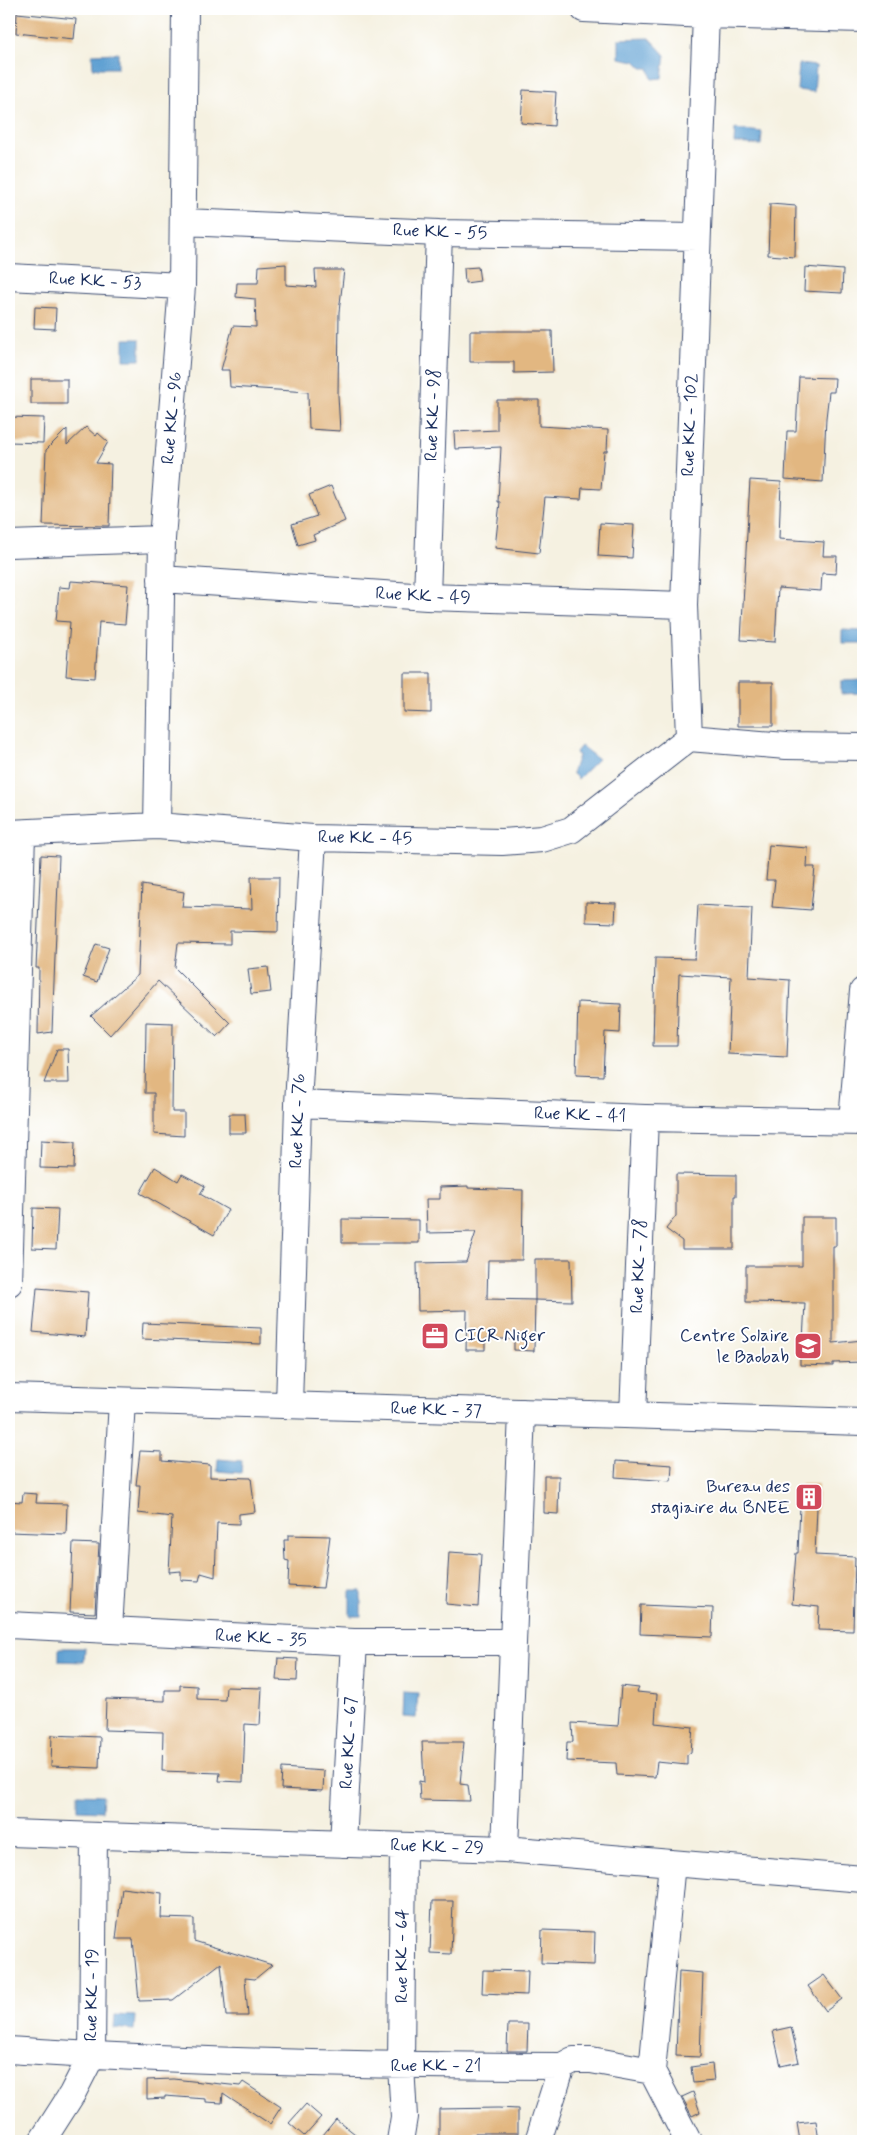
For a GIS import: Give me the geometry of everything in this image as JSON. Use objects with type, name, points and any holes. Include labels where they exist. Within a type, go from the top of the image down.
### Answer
[{"type":"street","name":"Rue KK - 96","points":[[157,826],[162,539],[182,286],[185,9]]},
{"type":"street","points":[[584,9],[706,15],[863,19]]},
{"type":"street","name":"Rue KK - 102","points":[[689,738],[684,605],[706,15]]},
{"type":"street","name":"Rue KK - 55","points":[[184,222],[439,233],[697,237]]},
{"type":"street","name":"Rue KK - 98","points":[[426,597],[439,233]]},
{"type":"street","name":"Rue KK - 53","points":[[9,277],[182,286]]},
{"type":"street","points":[[9,544],[162,539]]},
{"type":"street","name":"Rue KK - 49","points":[[161,579],[426,597],[684,605]]},
{"type":"street","points":[[689,738],[786,746],[863,747]]},
{"type":"street","name":"Rue KK - 45","points":[[15,833],[157,826],[313,838],[502,842],[542,839],[571,830],[689,738]]},
{"type":"street","points":[[9,1283],[15,833]]},
{"type":"street","name":"Rue KK - 76","points":[[289,1405],[298,1104],[313,838]]},
{"type":"street","points":[[858,1121],[863,991]]},
{"type":"street","name":"Rue KK - 41","points":[[298,1104],[646,1118],[858,1121]]},
{"type":"street","name":"Rue KK - 78","points":[[633,1415],[646,1118]]},
{"type":"street","name":"Rue KK - 37","points":[[9,1397],[863,1422]]},
{"type":"street","points":[[109,1630],[122,1401]]},
{"type":"street","points":[[505,1849],[522,1412]]},
{"type":"street","name":"Rue KK - 35","points":[[9,1625],[354,1642],[513,1642]]},
{"type":"street","name":"Rue KK - 67","points":[[343,1844],[354,1642]]},
{"type":"street","name":"Rue KK - 29","points":[[9,1833],[505,1849],[863,1879]]},
{"type":"street","name":"Rue KK - 19","points":[[42,2141],[72,2094],[92,2055],[94,1836]]},
{"type":"street","name":"Rue KK - 64","points":[[400,2141],[404,2117],[401,2066],[403,1846]]},
{"type":"street","points":[[672,1863],[652,2072],[688,2141]]},
{"type":"street","name":"Rue KK - 21","points":[[9,2050],[92,2055],[401,2066],[562,2066],[573,2060],[590,2060],[652,2072]]},
{"type":"street","points":[[538,2141],[562,2066]]},
{"type":"water","points":[[649,38],[665,55],[662,78],[652,79],[649,68],[642,68],[635,61],[619,58],[619,39]]},
{"type":"water","points":[[118,53],[118,68],[93,68],[92,54]]},
{"type":"water","points":[[799,64],[816,66],[814,92],[797,90]]},
{"type":"water","points":[[735,129],[762,132],[761,145],[734,143]]},
{"type":"water","points":[[124,339],[140,339],[140,360],[124,360]]},
{"type":"water","points":[[842,630],[863,631],[863,643],[842,643]]},
{"type":"water","points":[[863,680],[863,693],[841,694],[841,681]]},
{"type":"water","points":[[581,746],[598,759],[578,779],[572,773],[578,756],[576,752]]},
{"type":"water","points":[[218,1459],[242,1461],[241,1473],[217,1471]]},
{"type":"water","points":[[350,1591],[361,1591],[361,1616],[350,1616]]},
{"type":"water","points":[[59,1648],[85,1648],[84,1662],[59,1661]]},
{"type":"water","points":[[404,1693],[418,1694],[416,1718],[403,1717]]},
{"type":"water","points":[[78,1794],[103,1795],[102,1811],[78,1810]]},
{"type":"water","points":[[115,2015],[135,2016],[134,2030],[114,2028]]},
{"type":"building","points":[[17,13],[76,19],[74,39],[16,33]]},
{"type":"building","points":[[523,90],[556,92],[554,126],[521,123]]},
{"type":"building","points":[[770,204],[796,206],[795,257],[768,255]]},
{"type":"building","points":[[286,264],[286,285],[316,287],[315,270],[344,270],[339,312],[338,395],[340,431],[309,429],[308,392],[230,387],[229,370],[221,370],[233,326],[256,327],[255,299],[236,297],[237,283],[258,283],[259,266]]},
{"type":"building","points":[[478,267],[480,281],[465,283],[464,268]]},
{"type":"building","points":[[805,267],[843,270],[842,293],[804,291]]},
{"type":"building","points":[[35,307],[56,308],[55,329],[34,328]]},
{"type":"building","points":[[470,331],[552,331],[553,372],[514,373],[514,362],[470,362]]},
{"type":"building","points":[[799,377],[835,378],[834,392],[829,392],[826,418],[823,482],[785,479],[787,431],[796,431]]},
{"type":"building","points":[[31,379],[67,379],[67,404],[31,404]]},
{"type":"building","points":[[497,400],[539,400],[539,426],[608,430],[601,489],[582,488],[581,499],[545,497],[539,553],[495,548],[500,502],[498,502],[501,447],[455,449],[454,432],[497,430]]},
{"type":"building","points":[[9,417],[44,418],[43,443],[9,442]]},
{"type":"building","points":[[86,427],[96,436],[98,433],[108,442],[96,463],[111,464],[109,526],[43,525],[46,450],[67,429],[67,445]]},
{"type":"building","points":[[750,480],[781,482],[779,539],[824,542],[823,556],[837,556],[836,574],[822,573],[821,591],[778,588],[775,642],[741,640]]},
{"type":"building","points":[[331,486],[345,521],[313,535],[315,540],[298,545],[292,524],[317,516],[309,495]]},
{"type":"building","points":[[600,523],[634,525],[632,558],[598,556]]},
{"type":"building","points":[[71,581],[128,585],[125,624],[99,622],[95,678],[66,676],[70,622],[56,621],[59,587],[70,588]]},
{"type":"building","points":[[404,673],[431,673],[431,713],[404,712]]},
{"type":"building","points":[[738,682],[773,682],[773,726],[738,726]]},
{"type":"building","points":[[769,845],[808,848],[807,867],[815,867],[811,910],[772,907],[775,880],[766,880]]},
{"type":"building","points":[[41,855],[59,856],[52,1032],[38,1034],[39,968],[36,968]]},
{"type":"building","points":[[251,877],[279,877],[278,932],[230,931],[230,944],[178,943],[175,968],[230,1023],[217,1037],[158,981],[110,1035],[91,1016],[138,975],[142,885],[184,892],[182,907],[252,909]]},
{"type":"building","points":[[586,902],[616,903],[615,923],[586,922]]},
{"type":"building","points":[[698,905],[752,908],[749,977],[790,980],[787,1057],[728,1054],[731,977],[679,974],[677,1046],[653,1046],[655,958],[695,959]]},
{"type":"building","points":[[96,944],[109,948],[97,982],[83,977]]},
{"type":"building","points":[[268,967],[271,992],[251,994],[248,969]]},
{"type":"building","points":[[578,1002],[621,1004],[620,1033],[605,1032],[603,1076],[576,1075]]},
{"type":"building","points":[[146,1022],[173,1023],[172,1112],[184,1112],[184,1136],[154,1134],[154,1093],[145,1093]]},
{"type":"building","points":[[57,1049],[68,1049],[69,1083],[44,1083]]},
{"type":"building","points":[[229,1114],[245,1114],[246,1133],[229,1133]]},
{"type":"building","points":[[41,1140],[75,1142],[74,1169],[40,1168]]},
{"type":"building","points":[[155,1167],[178,1181],[182,1174],[205,1186],[200,1194],[228,1210],[214,1235],[140,1193]]},
{"type":"building","points":[[676,1174],[736,1175],[734,1249],[682,1249],[682,1241],[666,1229],[676,1216]]},
{"type":"building","points":[[468,1186],[468,1188],[523,1190],[522,1260],[488,1260],[487,1299],[535,1300],[534,1351],[514,1350],[514,1339],[485,1339],[485,1350],[466,1350],[467,1310],[418,1311],[417,1263],[466,1262],[476,1232],[427,1233],[426,1199],[440,1199],[440,1187]]},
{"type":"building","points":[[33,1208],[58,1209],[56,1249],[32,1248]]},
{"type":"building","points":[[802,1217],[836,1217],[836,1246],[833,1246],[833,1343],[863,1340],[863,1362],[833,1363],[833,1366],[800,1365],[800,1341],[803,1341],[805,1303],[746,1302],[746,1266],[802,1266]]},
{"type":"building","points":[[342,1219],[419,1220],[419,1243],[342,1243]]},
{"type":"building","points":[[535,1259],[571,1259],[572,1301],[535,1300]]},
{"type":"building","points":[[37,1288],[88,1292],[85,1337],[33,1332]]},
{"type":"building","points":[[143,1323],[261,1328],[261,1344],[142,1339]]},
{"type":"building","points":[[140,1451],[162,1452],[162,1461],[210,1465],[210,1477],[251,1478],[255,1512],[239,1514],[239,1524],[217,1523],[215,1577],[201,1573],[199,1581],[181,1580],[181,1571],[169,1572],[172,1517],[138,1513],[140,1485],[136,1485]]},
{"type":"building","points":[[616,1461],[672,1465],[671,1481],[615,1477]]},
{"type":"building","points":[[544,1476],[559,1476],[558,1514],[544,1513]]},
{"type":"building","points":[[801,1484],[818,1484],[815,1555],[855,1557],[853,1631],[818,1630],[819,1607],[792,1604],[796,1553],[798,1553]]},
{"type":"building","points":[[23,1493],[37,1494],[36,1503],[67,1504],[66,1534],[9,1532],[9,1501],[22,1502]]},
{"type":"building","points":[[288,1535],[330,1536],[323,1588],[288,1586],[289,1561],[285,1560],[284,1540],[288,1540]]},
{"type":"building","points":[[73,1543],[99,1544],[95,1613],[70,1612]]},
{"type":"building","points":[[449,1552],[481,1554],[478,1607],[446,1604]]},
{"type":"building","points":[[641,1605],[713,1608],[712,1637],[640,1634]]},
{"type":"building","points":[[278,1658],[298,1659],[297,1681],[276,1680]]},
{"type":"building","points":[[180,1685],[197,1686],[197,1699],[225,1700],[226,1687],[262,1688],[260,1725],[245,1724],[243,1782],[219,1781],[220,1773],[162,1771],[163,1732],[105,1730],[106,1699],[165,1701],[165,1690],[180,1690]]},
{"type":"building","points":[[621,1686],[639,1688],[637,1692],[657,1694],[655,1723],[693,1727],[691,1752],[687,1755],[687,1765],[657,1762],[655,1777],[617,1775],[616,1763],[566,1761],[567,1742],[573,1742],[572,1723],[618,1726]]},
{"type":"building","points":[[52,1735],[100,1737],[99,1768],[51,1766]]},
{"type":"building","points":[[422,1742],[464,1742],[460,1784],[468,1785],[470,1801],[420,1800],[419,1781],[424,1782]]},
{"type":"building","points":[[282,1768],[324,1771],[323,1791],[281,1789]]},
{"type":"building","points":[[122,1888],[162,1893],[161,1918],[194,1919],[194,1941],[272,1965],[255,1979],[245,1978],[248,2016],[226,2016],[221,1963],[173,2000],[139,2001],[133,1939],[116,1939]]},
{"type":"building","points":[[432,1901],[453,1901],[451,1954],[430,1953]]},
{"type":"building","points":[[542,1930],[595,1932],[594,1965],[541,1963]]},
{"type":"building","points":[[483,1970],[528,1971],[527,1995],[482,1993]]},
{"type":"building","points":[[679,1971],[703,1973],[700,2057],[676,2056]]},
{"type":"building","points":[[824,1975],[842,1999],[826,2011],[808,1986]]},
{"type":"building","points":[[508,2024],[528,2024],[527,2051],[507,2051]]},
{"type":"building","points":[[791,2027],[799,2062],[781,2066],[773,2031]]},
{"type":"building","points":[[712,2064],[714,2081],[693,2083],[691,2067]]},
{"type":"building","points":[[173,2079],[240,2086],[243,2082],[281,2107],[270,2124],[223,2093],[222,2103],[206,2102],[206,2099],[165,2096],[165,2098],[147,2099],[147,2080]]},
{"type":"building","points":[[693,2092],[700,2112],[692,2116],[682,2097]]},
{"type":"building","points":[[306,2104],[321,2117],[304,2136],[289,2123]]},
{"type":"building","points":[[439,2109],[518,2109],[518,2133],[475,2133],[475,2138],[439,2138]]},
{"type":"building","points":[[336,2119],[364,2141],[332,2141],[323,2135]]},
{"type":"building","points":[[816,2121],[819,2141],[800,2141],[797,2123]]},
{"type":"place","name":"CICR Niger","points":[[435,1336]]},
{"type":"place","name":"Centre Solaire le Baobab","points":[[808,1346]]},
{"type":"place","name":"Bureau des stagiaire du BNEE","points":[[809,1497]]}]
